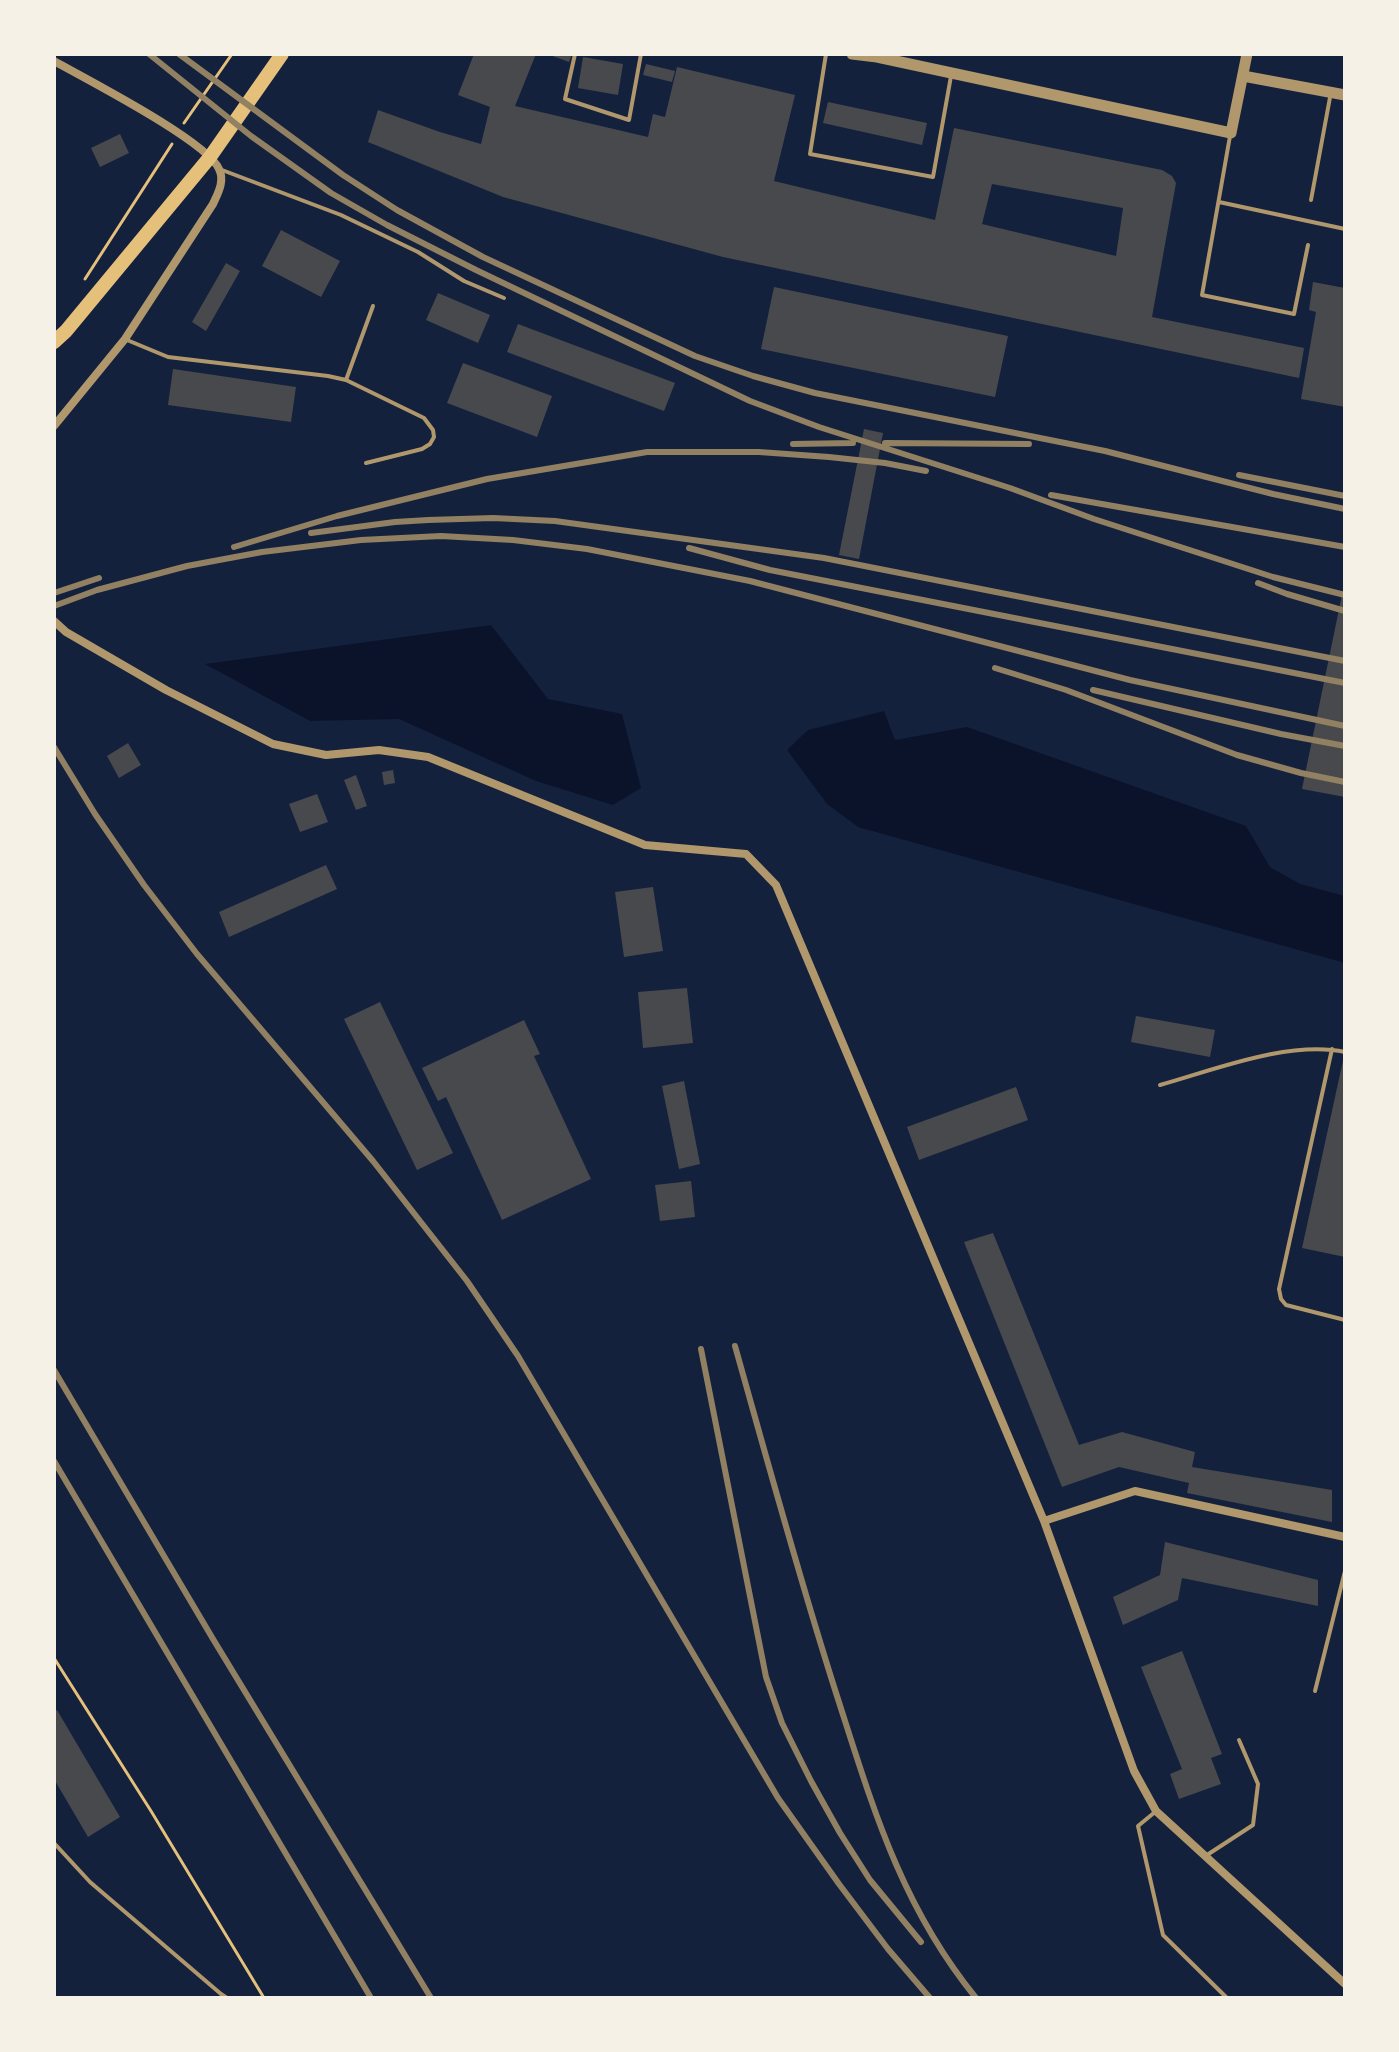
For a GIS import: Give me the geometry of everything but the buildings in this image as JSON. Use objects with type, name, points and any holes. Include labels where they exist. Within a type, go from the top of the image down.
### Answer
[{"type":"main road","points":[[54,342],[210,157],[282,54]]},
{"type":"street","points":[[852,54],[877,56],[1231,133],[1247,54]]},
{"type":"street","points":[[54,61],[178,133],[210,157],[220,169],[222,185],[213,204],[125,339],[54,426]]},
{"type":"street","points":[[1243,76],[1345,95]]},
{"type":"street","points":[[54,621],[66,632],[166,690],[273,744],[326,755],[379,750],[428,757],[645,845],[746,854],[776,885],[1044,1521],[1134,1771],[1156,1811],[1345,1984]]},
{"type":"street","points":[[1044,1521],[1135,1491],[1345,1537]]},
{"type":"lane","points":[[575,54],[565,99],[629,120],[641,54]]},
{"type":"lane","points":[[826,54],[810,154],[933,177],[951,74]]},
{"type":"lane","points":[[1311,200],[1331,92]]},
{"type":"lane","points":[[1231,133],[1202,295],[1294,314],[1308,245]]},
{"type":"lane","points":[[220,169],[341,215],[418,252],[464,281],[504,298]]},
{"type":"lane","points":[[1219,202],[1345,229]]},
{"type":"lane","points":[[346,380],[373,306]]},
{"type":"lane","points":[[125,339],[168,357],[346,380],[424,418],[433,430],[434,437],[430,444],[422,449],[366,463]]},
{"type":"lane","points":[[1160,1085],[1263,1056],[1303,1049],[1345,1052]]},
{"type":"lane","points":[[1332,1049],[1279,1289],[1286,1305],[1345,1320]]},
{"type":"lane","points":[[1315,1691],[1345,1571]]},
{"type":"lane","points":[[1205,1856],[1253,1825],[1258,1784],[1239,1740]]},
{"type":"lane","points":[[1156,1811],[1138,1826],[1163,1935],[1227,1998]]},
{"type":"lane","points":[[54,1843],[90,1882],[227,1998]]},
{"type":"path","points":[[79,289],[232,54]]},
{"type":"path","points":[[54,1658],[264,1998]]},
{"type":"water","points":[[491,625],[548,699],[622,714],[641,788],[613,805],[536,781],[399,719],[310,721],[205,664]]},
{"type":"water","points":[[884,711],[895,740],[967,727],[1246,826],[1270,867],[1300,884],[1345,896],[1345,963],[858,827],[827,804],[787,750],[808,730]]},
{"type":"railway","points":[[149,54],[251,136],[331,193],[476,270],[750,401],[1094,519],[1273,577],[1345,595]]},
{"type":"railway","points":[[179,54],[343,175],[397,210],[483,257],[695,356],[815,393],[1105,451],[1345,509]]},
{"type":"railway","points":[[793,444],[853,443]]},
{"type":"railway","points":[[885,443],[1029,444]]},
{"type":"railway","points":[[234,547],[337,516],[487,479],[647,452],[759,452],[885,463],[926,471]]},
{"type":"railway","points":[[1239,475],[1345,496]]},
{"type":"railway","points":[[1051,495],[1345,547]]},
{"type":"railway","points":[[311,533],[428,520],[493,518],[555,521],[824,558],[1345,661]]},
{"type":"railway","points":[[54,606],[97,590],[187,566],[262,552],[361,540],[441,536],[513,540],[587,549],[750,581],[1130,680],[1345,726]]},
{"type":"railway","points":[[689,548],[770,570],[1345,683]]},
{"type":"railway","points":[[54,593],[99,578]]},
{"type":"railway","points":[[1258,583],[1345,611]]},
{"type":"railway","points":[[995,668],[1066,690],[1237,755],[1345,782]]},
{"type":"railway","points":[[1093,690],[1345,746]]},
{"type":"railway","points":[[54,747],[144,885],[197,954],[373,1161],[467,1281],[518,1356],[778,1798],[888,1949],[930,1998]]},
{"type":"railway","points":[[735,1346],[810,1609],[877,1817],[928,1928],[976,1998]]},
{"type":"railway","points":[[701,1349],[766,1677],[782,1723],[840,1833],[870,1880],[921,1942]]},
{"type":"railway","points":[[54,1370],[431,1998]]},
{"type":"railway","points":[[54,1461],[371,1998]]}]
